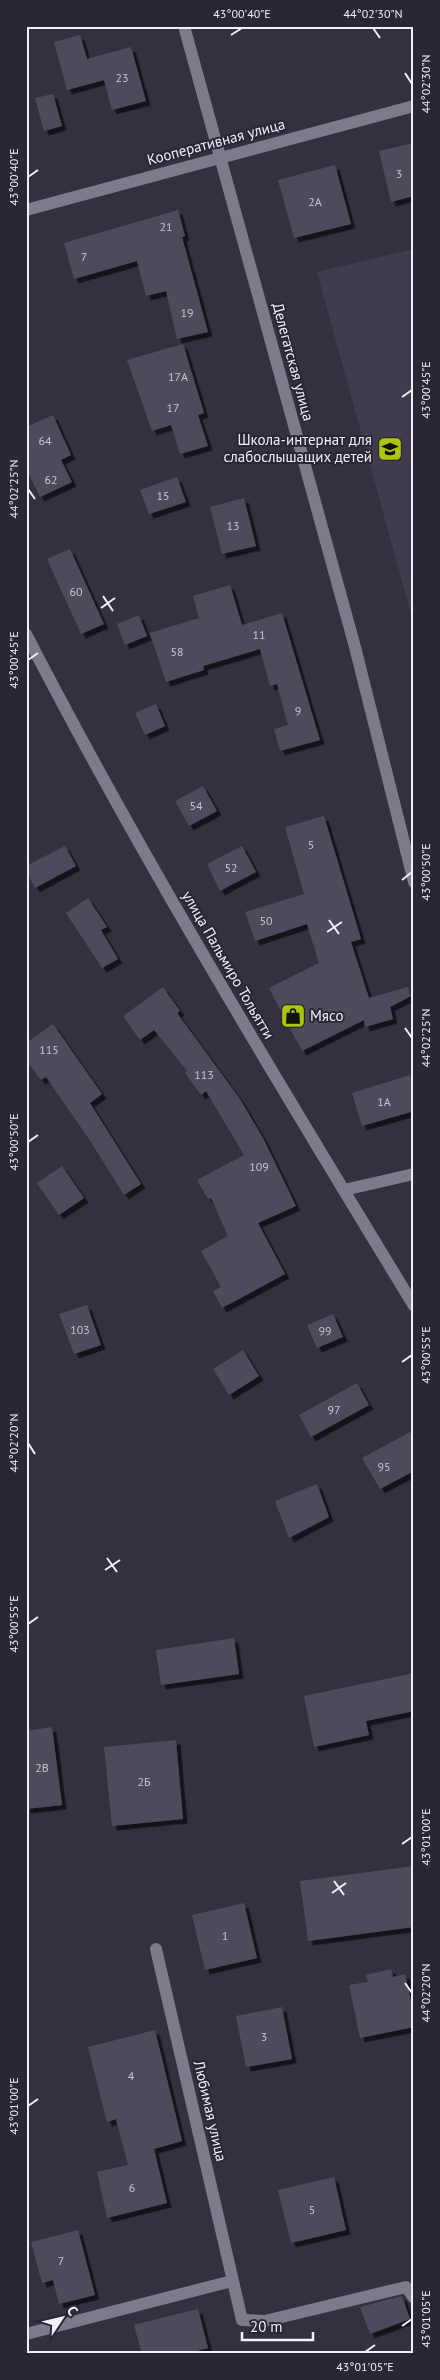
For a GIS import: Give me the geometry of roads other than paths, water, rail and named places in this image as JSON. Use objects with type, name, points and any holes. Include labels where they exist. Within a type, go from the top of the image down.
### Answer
[{"type":"street","name":"Делегатская улица","points":[[184,26],[355,646],[414,882]]},
{"type":"street","name":"Кооперативная улица","points":[[26,210],[414,106]]},
{"type":"street","name":"улица Пальмиро Тольятти","points":[[26,634],[133,834],[286,1097],[414,1306]]},
{"type":"street","points":[[344,1190],[414,1174]]},
{"type":"street","name":"Любимая улица","points":[[156,1949],[242,2320],[265,2320],[406,2287],[414,2298]]},
{"type":"street","points":[[26,2334],[232,2281]]},
{"type":"place","name":"Школа-интернат для слабослышащих детей","points":[[390,449]]},
{"type":"place","name":"Мясо","points":[[293,1016]]}]
